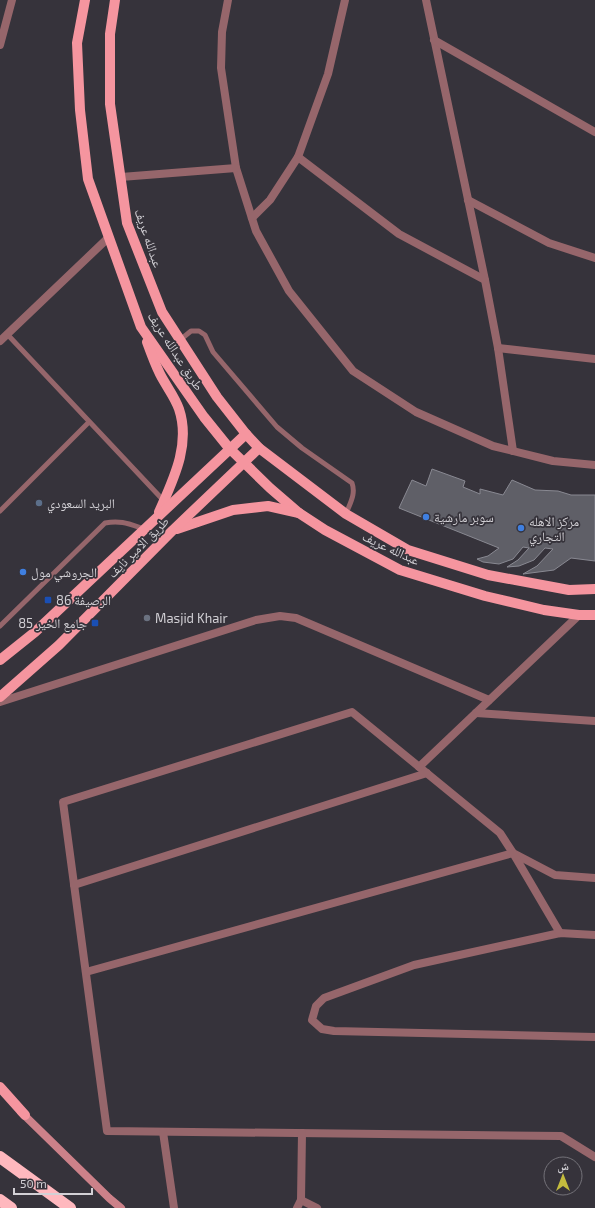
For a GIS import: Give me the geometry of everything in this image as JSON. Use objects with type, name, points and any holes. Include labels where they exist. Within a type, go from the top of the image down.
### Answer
[{"type":"highway","points":[[0,1157],[70,1208]]},
{"type":"highway","points":[[0,1200],[11,1208]]},
{"type":"main road","points":[[85,0],[77,43],[80,110],[88,179],[108,238]]},
{"type":"main road","name":"عبدالله عريف","points":[[115,0],[110,34],[110,104],[127,223],[162,312],[217,397],[246,434]]},
{"type":"main road","name":"طريق عبدالله عريف","points":[[108,238],[141,327],[204,417],[229,448]]},
{"type":"main road","points":[[141,327],[159,372],[179,408],[183,426],[181,457],[156,518]]},
{"type":"main road","points":[[246,434],[259,448]]},
{"type":"main road","name":"طريق الامير نايف","points":[[0,660],[35,632],[229,448],[246,434]]},
{"type":"main road","name":"عبدالله عريف","points":[[229,448],[300,513],[325,530],[400,570],[485,596],[544,610],[579,615],[595,615]]},
{"type":"main road","name":"عبدالله عريف","points":[[259,448],[346,514],[408,550],[481,573],[569,590],[595,589]]},
{"type":"main road","name":"طريق الامير نايف","points":[[0,697],[59,645],[173,530],[259,448]]},
{"type":"main road","points":[[173,530],[233,510],[268,506],[300,513]]},
{"type":"main road","points":[[0,1087],[25,1115]]},
{"type":"main road","points":[[0,1092],[108,1198],[121,1208]]},
{"type":"street","points":[[0,45],[12,0]]},
{"type":"street","points":[[228,0],[222,32],[221,68],[236,168],[256,230],[289,291],[353,371],[416,412],[493,446],[553,461],[595,465]]},
{"type":"street","points":[[252,218],[270,200],[298,157],[328,74],[345,0]]},
{"type":"street","points":[[426,0],[485,280],[498,348],[513,451]]},
{"type":"street","points":[[434,40],[595,132]]},
{"type":"street","points":[[298,157],[398,234],[485,280]]},
{"type":"street","points":[[120,176],[236,168]]},
{"type":"street","points":[[468,200],[549,243],[595,258]]},
{"type":"street","points":[[0,341],[108,238]]},
{"type":"street","points":[[498,348],[595,359]]},
{"type":"street","points":[[419,767],[579,615]]},
{"type":"street","points":[[0,702],[256,620],[280,616],[296,618],[489,700]]},
{"type":"street","points":[[560,933],[500,833],[352,712],[63,802],[107,1131],[561,1136],[595,1157]]},
{"type":"street","points":[[476,713],[595,721]]},
{"type":"street","points":[[74,885],[427,773]]},
{"type":"street","points":[[86,972],[513,853],[555,875],[595,878]]},
{"type":"street","points":[[595,935],[560,933],[414,965],[324,998],[316,1006],[312,1020],[322,1030],[334,1031],[595,1037]]},
{"type":"street","points":[[163,1132],[174,1208]]},
{"type":"street","points":[[302,1133],[299,1204],[317,1208]]},
{"type":"lane","points":[[180,340],[191,331],[199,331],[205,335],[213,352],[277,427],[302,448],[352,483],[354,495],[346,514]]},
{"type":"lane","points":[[7,334],[164,501]]},
{"type":"lane","points":[[0,511],[89,422]]},
{"type":"lane","points":[[0,626],[105,523],[122,521],[144,529]]},
{"type":"building","name":"مركز الاهله التجاري","points":[[432,469],[465,481],[463,487],[480,494],[480,489],[503,495],[512,480],[535,490],[558,491],[571,495],[595,495],[595,561],[571,558],[554,570],[523,574],[537,566],[553,549],[545,548],[534,560],[519,566],[507,567],[518,560],[529,548],[523,547],[513,559],[499,564],[483,562],[477,559],[488,556],[499,548],[399,508],[412,480],[426,486]]},
{"type":"place","name":"البريد السعودي","points":[[39,503]]},
{"type":"place","name":"سوبر مارشية","points":[[426,517]]},
{"type":"place","name":"مركز الاهله التجاري","points":[[521,528]]},
{"type":"place","name":"الجروشي مول","points":[[23,572]]},
{"type":"place","name":"الرصيفة 86","points":[[48,600]]},
{"type":"place","name":"Masjid Khair","points":[[147,618]]},
{"type":"place","name":"جامع الخير 85","points":[[95,623]]}]
